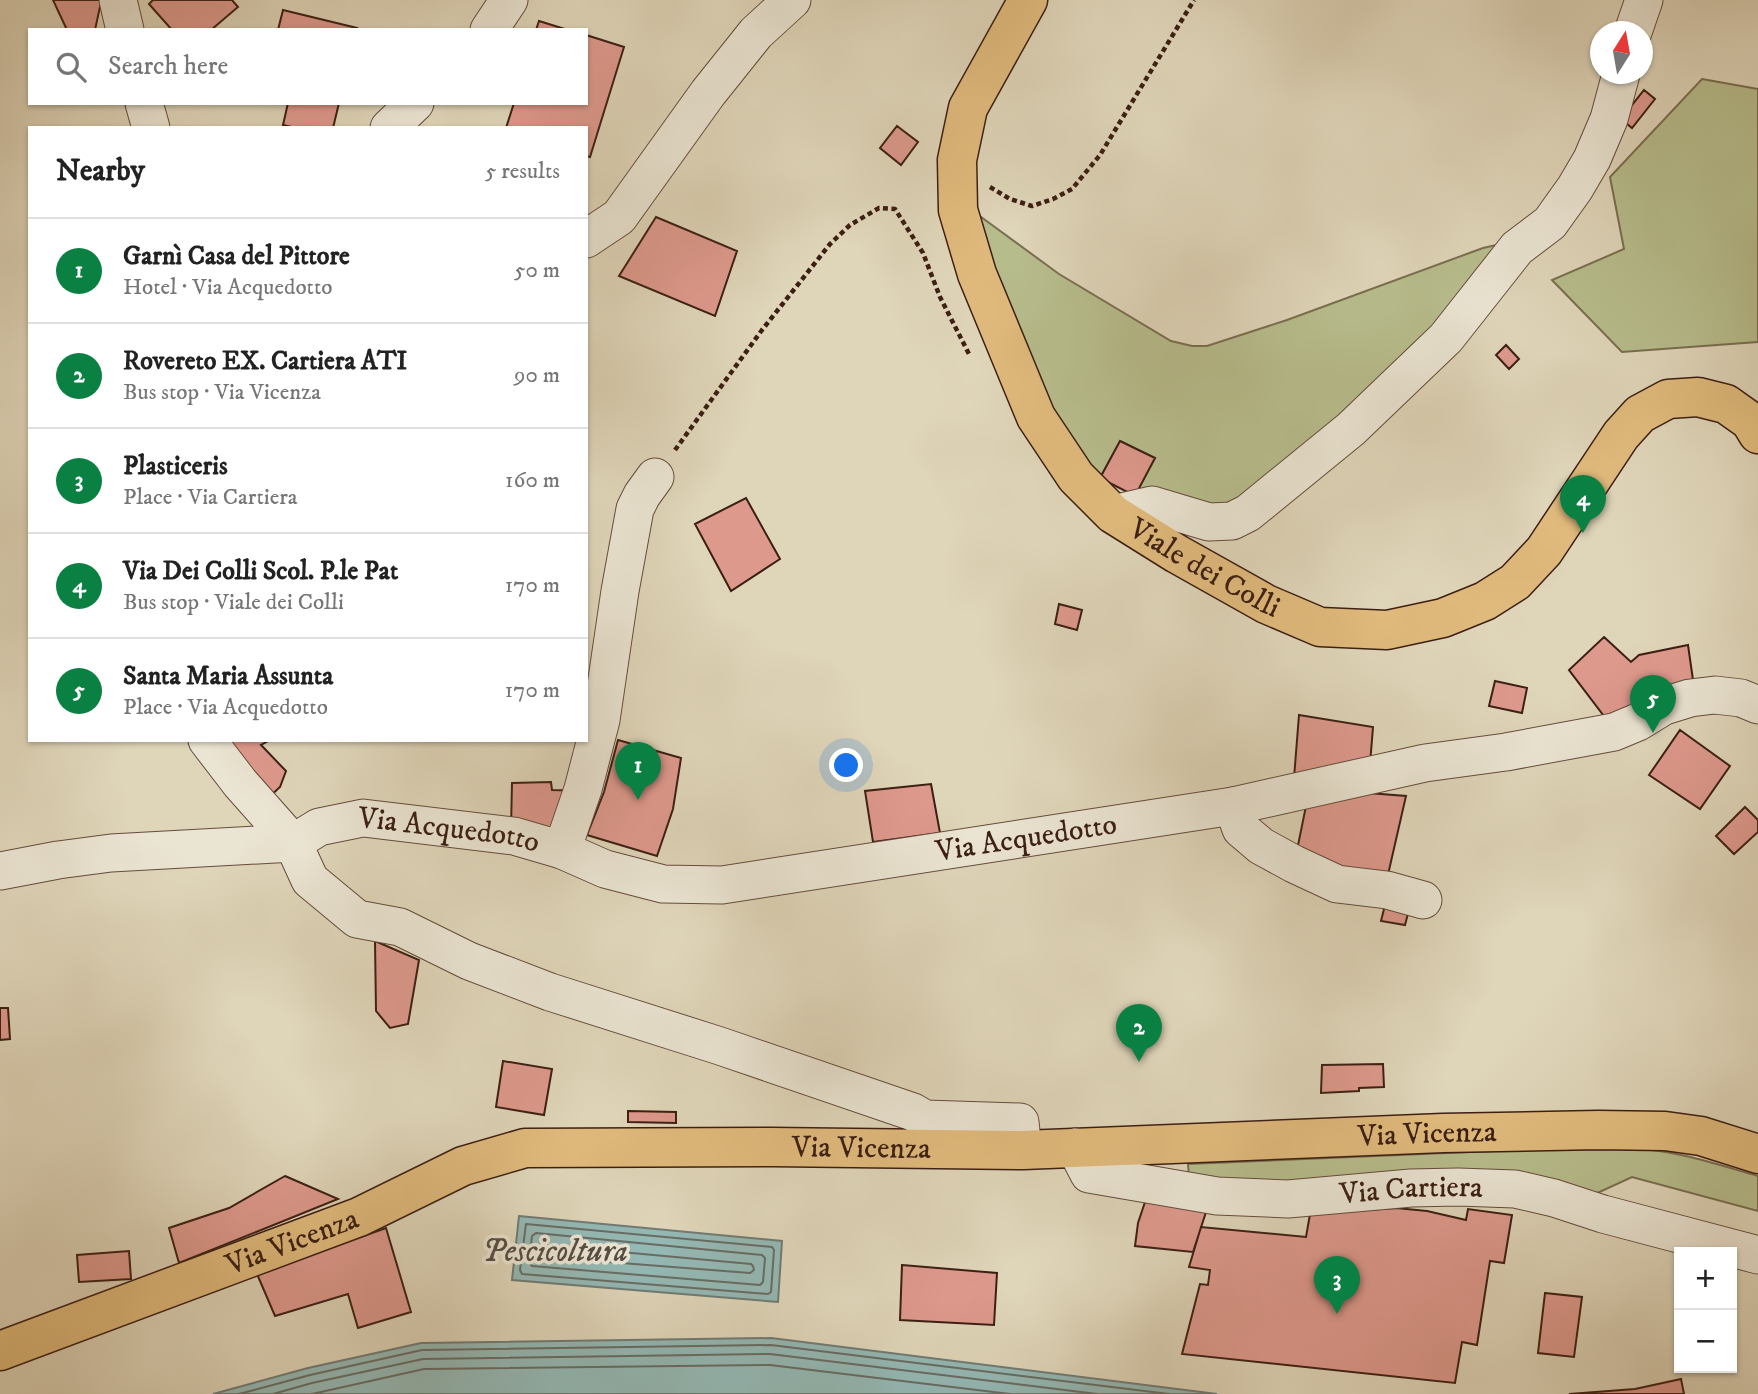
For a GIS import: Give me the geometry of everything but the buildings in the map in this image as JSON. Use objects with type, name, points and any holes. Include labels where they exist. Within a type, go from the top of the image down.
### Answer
[{"type":"main road","name":"Viale dei Colli","points":[[1028,0],[968,108],[957,160],[958,211],[977,274],[1036,417],[1076,477],[1113,514],[1177,554],[1266,604],[1320,627],[1387,630],[1443,618],[1485,601],[1515,582],[1544,551],[1621,435],[1640,414],[1668,399],[1698,397],[1726,404],[1750,421],[1758,434]]},
{"type":"main road","name":"Via Vicenza","points":[[0,1350],[359,1217],[463,1166],[525,1148],[1023,1150],[1443,1133],[1598,1130],[1665,1131],[1701,1136],[1758,1154]]},
{"type":"street","points":[[117,0],[124,28]]},
{"type":"street","points":[[490,28],[509,0]]},
{"type":"street","points":[[588,238],[619,217],[708,93],[755,33],[792,0]]},
{"type":"street","points":[[1637,21],[1644,0]]},
{"type":"street","points":[[1113,514],[1152,505],[1209,522],[1232,521],[1248,513],[1351,429],[1446,338],[1517,248],[1550,223],[1592,159],[1609,119],[1618,84]]},
{"type":"street","points":[[145,105],[150,126]]},
{"type":"street","points":[[391,126],[413,105]]},
{"type":"street","points":[[562,850],[583,789],[601,720],[625,557],[635,509],[655,477]]},
{"type":"street","name":"Via Acquedotto","points":[[293,843],[319,827],[363,818],[514,836],[562,850],[606,869],[663,884],[722,885],[1233,806],[1425,763],[1506,752],[1614,732],[1638,722],[1664,706],[1690,698],[1716,695],[1741,698],[1758,705]]},
{"type":"street","points":[[208,742],[293,843],[310,880],[357,919],[400,927],[468,961],[550,992],[746,1055],[913,1112],[925,1119],[1020,1122],[1023,1150]]},
{"type":"street","points":[[1233,806],[1241,829],[1261,846],[1294,864],[1337,884],[1387,890],[1423,900]]},
{"type":"street","points":[[0,871],[111,853],[293,843]]},
{"type":"street","name":"Via Cartiera","points":[[1074,1147],[1089,1174],[1217,1196],[1288,1199],[1411,1188],[1515,1189],[1758,1255]]},
{"type":"path","points":[[957,160],[987,186],[1010,200],[1032,206],[1072,189],[1100,155],[1194,0]]},
{"type":"path","points":[[655,477],[762,330],[830,244],[850,225],[879,208],[895,209],[923,253],[940,297],[971,358]]},
{"type":"green space","points":[[1702,79],[1758,89],[1758,342],[1622,352],[1552,280],[1624,249],[1610,177]]},
{"type":"green space","points":[[977,214],[1059,274],[1171,341],[1192,346],[1207,346],[1287,320],[1483,248],[1501,244],[1457,318],[1234,514],[1138,489],[1155,458],[1120,441],[1100,478],[1044,401],[1004,302]]},
{"type":"green space","points":[[1638,1149],[1683,1156],[1758,1176],[1758,1211],[1632,1177],[1593,1195],[1189,1178],[1188,1164],[1518,1150]]},
{"type":"water","name":"Pescicoltura","points":[[519,1216],[782,1241],[778,1302],[512,1280]]},
{"type":"water","points":[[771,1338],[1217,1394],[213,1394],[308,1368],[421,1343]]},
{"type":"place","name":"Via Dei Colli Scol. P.le Pat","points":[[1583,533]]},
{"type":"place","name":"Santa Maria Assunta","points":[[1653,733]]},
{"type":"place","name":"Garnì Casa del Pittore","points":[[638,800]]},
{"type":"place","name":"Rovereto EX. Cartiera ATI","points":[[1139,1062]]},
{"type":"place","name":"Plasticeris","points":[[1337,1314]]}]
